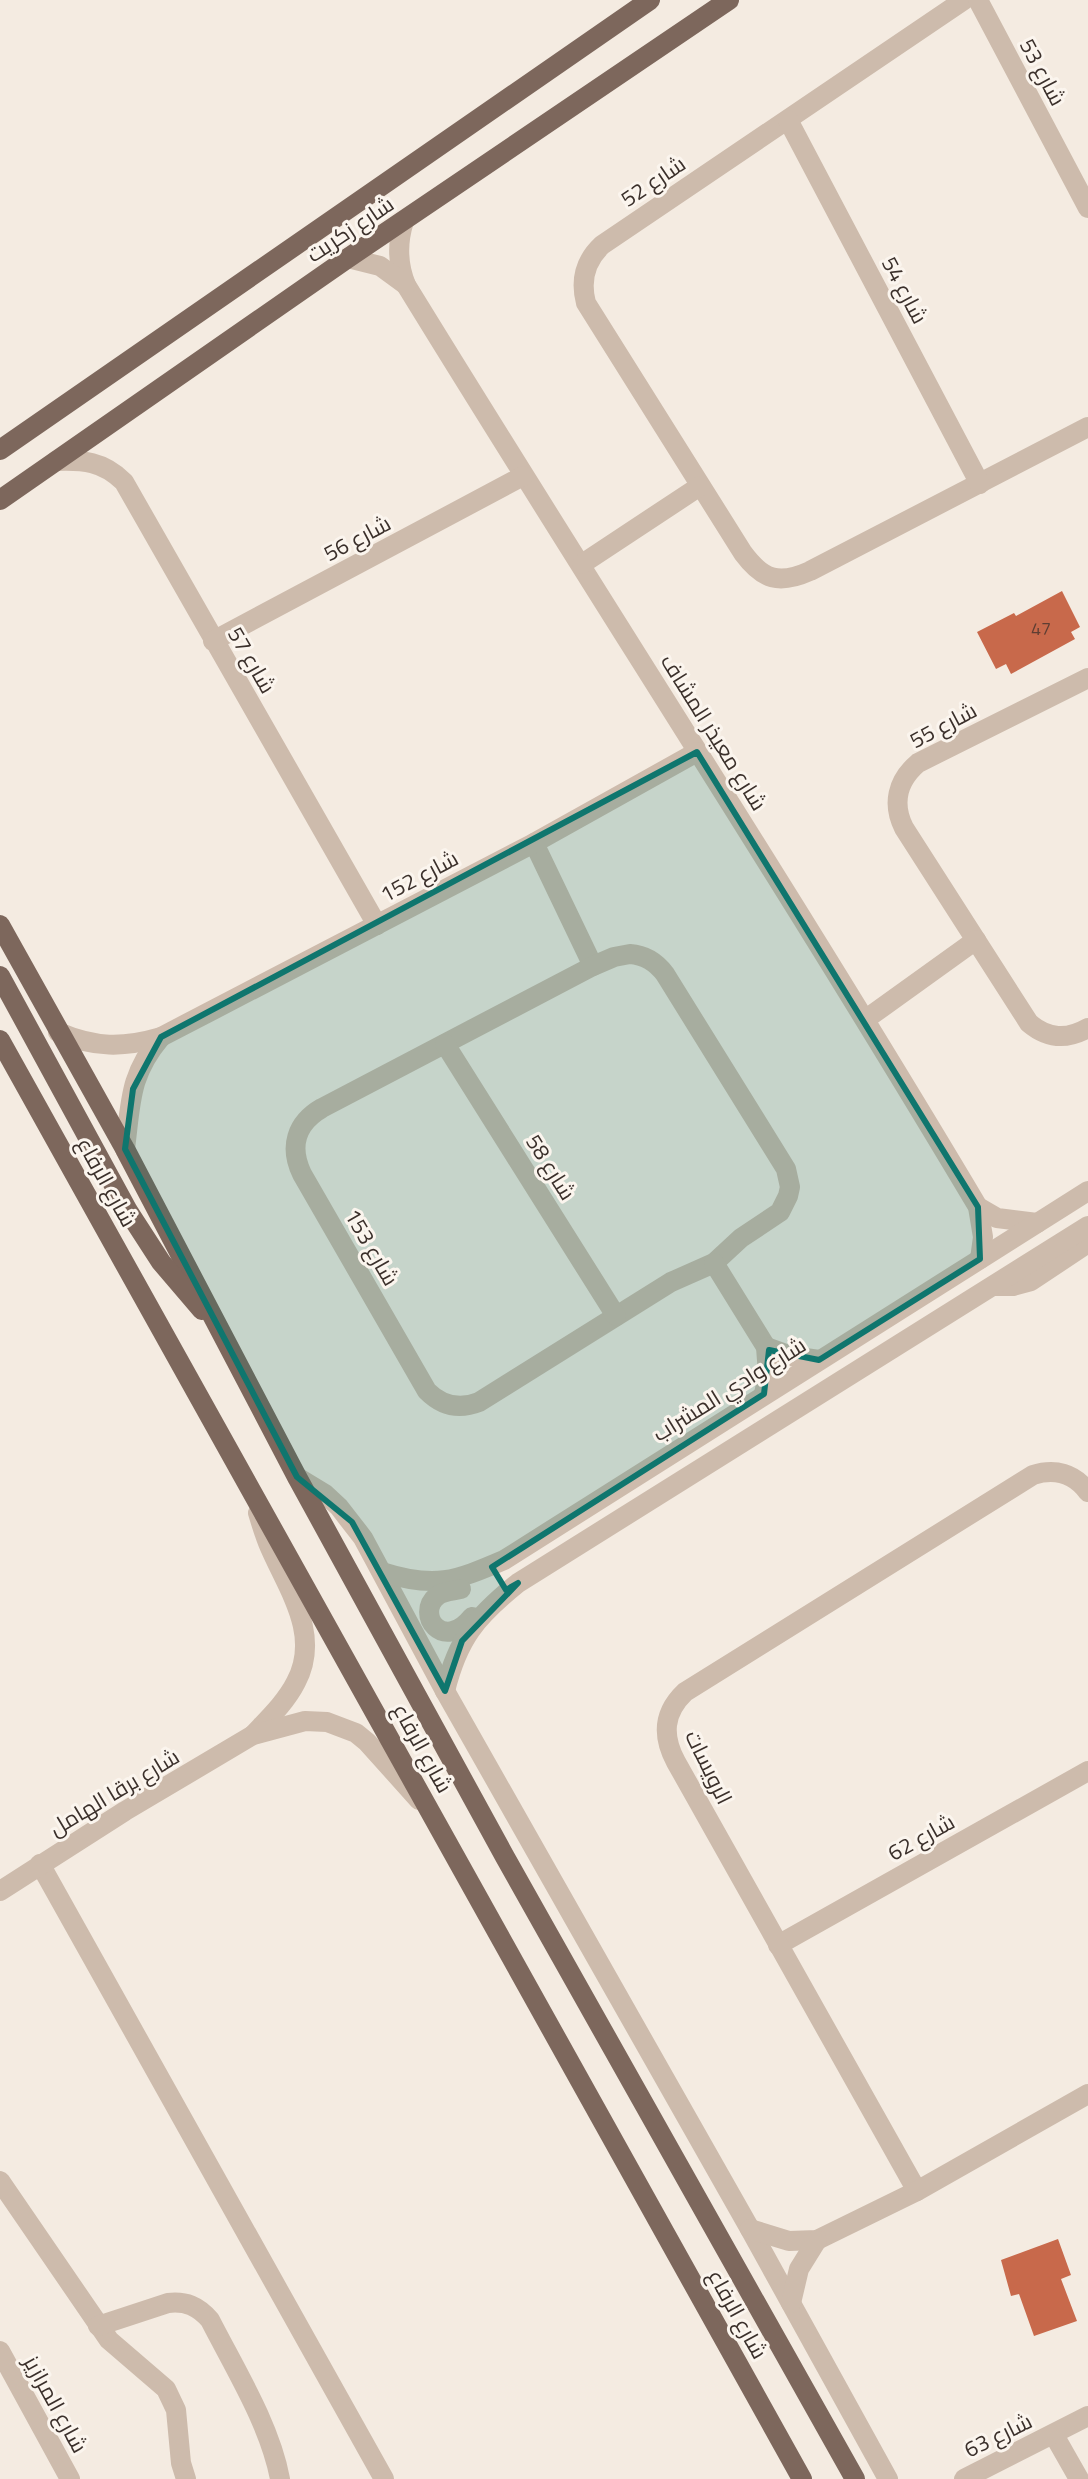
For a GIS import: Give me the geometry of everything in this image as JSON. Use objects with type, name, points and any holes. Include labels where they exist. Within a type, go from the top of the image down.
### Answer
[{"type":"main road","name":"شارع زكريت","points":[[0,450],[650,0]]},
{"type":"main road","name":"شارع زكريت","points":[[0,500],[348,258],[729,0]]},
{"type":"main road","name":"شارع الرفاع","points":[[0,925],[125,1149],[297,1477],[513,1871],[855,2479]]},
{"type":"main road","points":[[0,976],[144,1236],[180,1285],[221,1330]]},
{"type":"main road","name":"شارع الرفاع","points":[[0,1040],[802,2479]]},
{"type":"street","name":"شارع 52","points":[[964,0],[602,245],[585,267],[582,286],[586,303],[749,561],[764,575],[782,580],[810,571],[1088,427]]},
{"type":"street","name":"شارع 53","points":[[978,0],[1088,208]]},
{"type":"street","name":"شارع 54","points":[[788,120],[980,484]]},
{"type":"street","name":"شارع معيذر المشاف","points":[[404,221],[398,246],[401,273],[406,285],[866,1019],[978,1207],[983,1237],[980,1259]]},
{"type":"street","name":"شارع معيذر المشاف","points":[[348,258],[380,266],[406,285]]},
{"type":"street","name":"شارع 57","points":[[56,461],[97,463],[124,482],[377,925]]},
{"type":"street","name":"شارع 56","points":[[213,641],[523,476]]},
{"type":"street","points":[[582,564],[700,486]]},
{"type":"street","name":"شارع 55","points":[[1088,678],[918,763],[899,788],[897,809],[904,828],[1023,1014],[1037,1030],[1057,1037],[1067,1037],[1088,1028]]},
{"type":"street","name":"شارع 152","points":[[58,1032],[104,1045],[135,1044],[161,1037],[534,843],[697,752]]},
{"type":"street","points":[[534,843],[593,966]]},
{"type":"street","points":[[866,1019],[976,940]]},
{"type":"street","name":"شارع 153","points":[[630,954],[646,957],[660,967],[786,1169],[790,1187],[788,1196],[780,1212],[741,1238],[714,1263],[671,1282],[479,1402],[461,1407],[451,1406],[427,1391],[302,1174],[295,1153],[298,1131],[312,1114],[593,966],[630,954]]},
{"type":"street","name":"شارع 152","points":[[125,1149],[136,1075],[161,1037]]},
{"type":"street","name":"شارع 58","points":[[445,1044],[616,1316]]},
{"type":"street","name":"شارع وادي المشراب","points":[[382,1572],[409,1580],[435,1582],[461,1578],[504,1560],[1088,1191]]},
{"type":"street","points":[[978,1207],[997,1218],[1037,1223]]},
{"type":"street","points":[[504,1560],[478,1582],[439,1595],[430,1606],[431,1620],[440,1630],[454,1632],[492,1598],[1088,1226]]},
{"type":"street","points":[[993,1286],[1013,1286],[1031,1281],[1088,1243]]},
{"type":"street","points":[[714,1263],[766,1347],[768,1374],[764,1394]]},
{"type":"street","points":[[766,1347],[791,1356],[819,1360]]},
{"type":"street","name":"الرويسات","points":[[917,2191],[671,1752],[666,1730],[671,1709],[685,1692],[1033,1475],[1062,1473],[1079,1481],[1088,1492]]},
{"type":"street","name":"شارع الرفاع","points":[[297,1477],[325,1494],[339,1507],[352,1522],[382,1572],[445,1691],[892,2477]]},
{"type":"street","name":"شارع برقا الهامل","points":[[251,1489],[266,1540],[300,1610],[305,1637],[304,1664],[296,1683],[253,1735]]},
{"type":"street","points":[[445,1691],[462,1641],[481,1617],[518,1583]]},
{"type":"street","name":"شارع برقا الهامل","points":[[0,1891],[125,1811],[253,1735],[305,1721],[341,1726],[367,1742],[433,1815]]},
{"type":"street","name":"شارع 62","points":[[778,1945],[1088,1771]]},
{"type":"street","points":[[40,1864],[384,2479]]},
{"type":"street","points":[[750,2229],[776,2239],[817,2240],[917,2191],[1088,2094]]},
{"type":"street","points":[[0,2181],[98,2326],[118,2351],[158,2381],[173,2399],[186,2479]]},
{"type":"street","points":[[791,2303],[799,2269],[817,2240]]},
{"type":"street","points":[[98,2326],[168,2303],[180,2302],[202,2311],[210,2320],[260,2421],[274,2454],[280,2479]]},
{"type":"street","name":"شارع المرازيز","points":[[0,2351],[70,2479]]},
{"type":"street","name":"شارع 63","points":[[964,2479],[1088,2416]]},
{"type":"street","name":"شارع 63","points":[[1054,2435],[1079,2479]]},
{"type":"highlighted area","points":[[697,752],[978,1207],[980,1259],[819,1360],[769,1350],[764,1394],[492,1567],[506,1590],[518,1583],[462,1641],[445,1691],[352,1522],[297,1477],[125,1149],[133,1089],[161,1037]]},
{"type":"building","points":[[1062,591],[1080,627],[1071,632],[1075,639],[1011,674],[1006,664],[996,669],[977,632],[1014,613],[1016,616]]},
{"type":"building","points":[[1058,2239],[1071,2275],[1061,2279],[1077,2321],[1034,2336],[1019,2294],[1011,2296],[1001,2260]]}]
